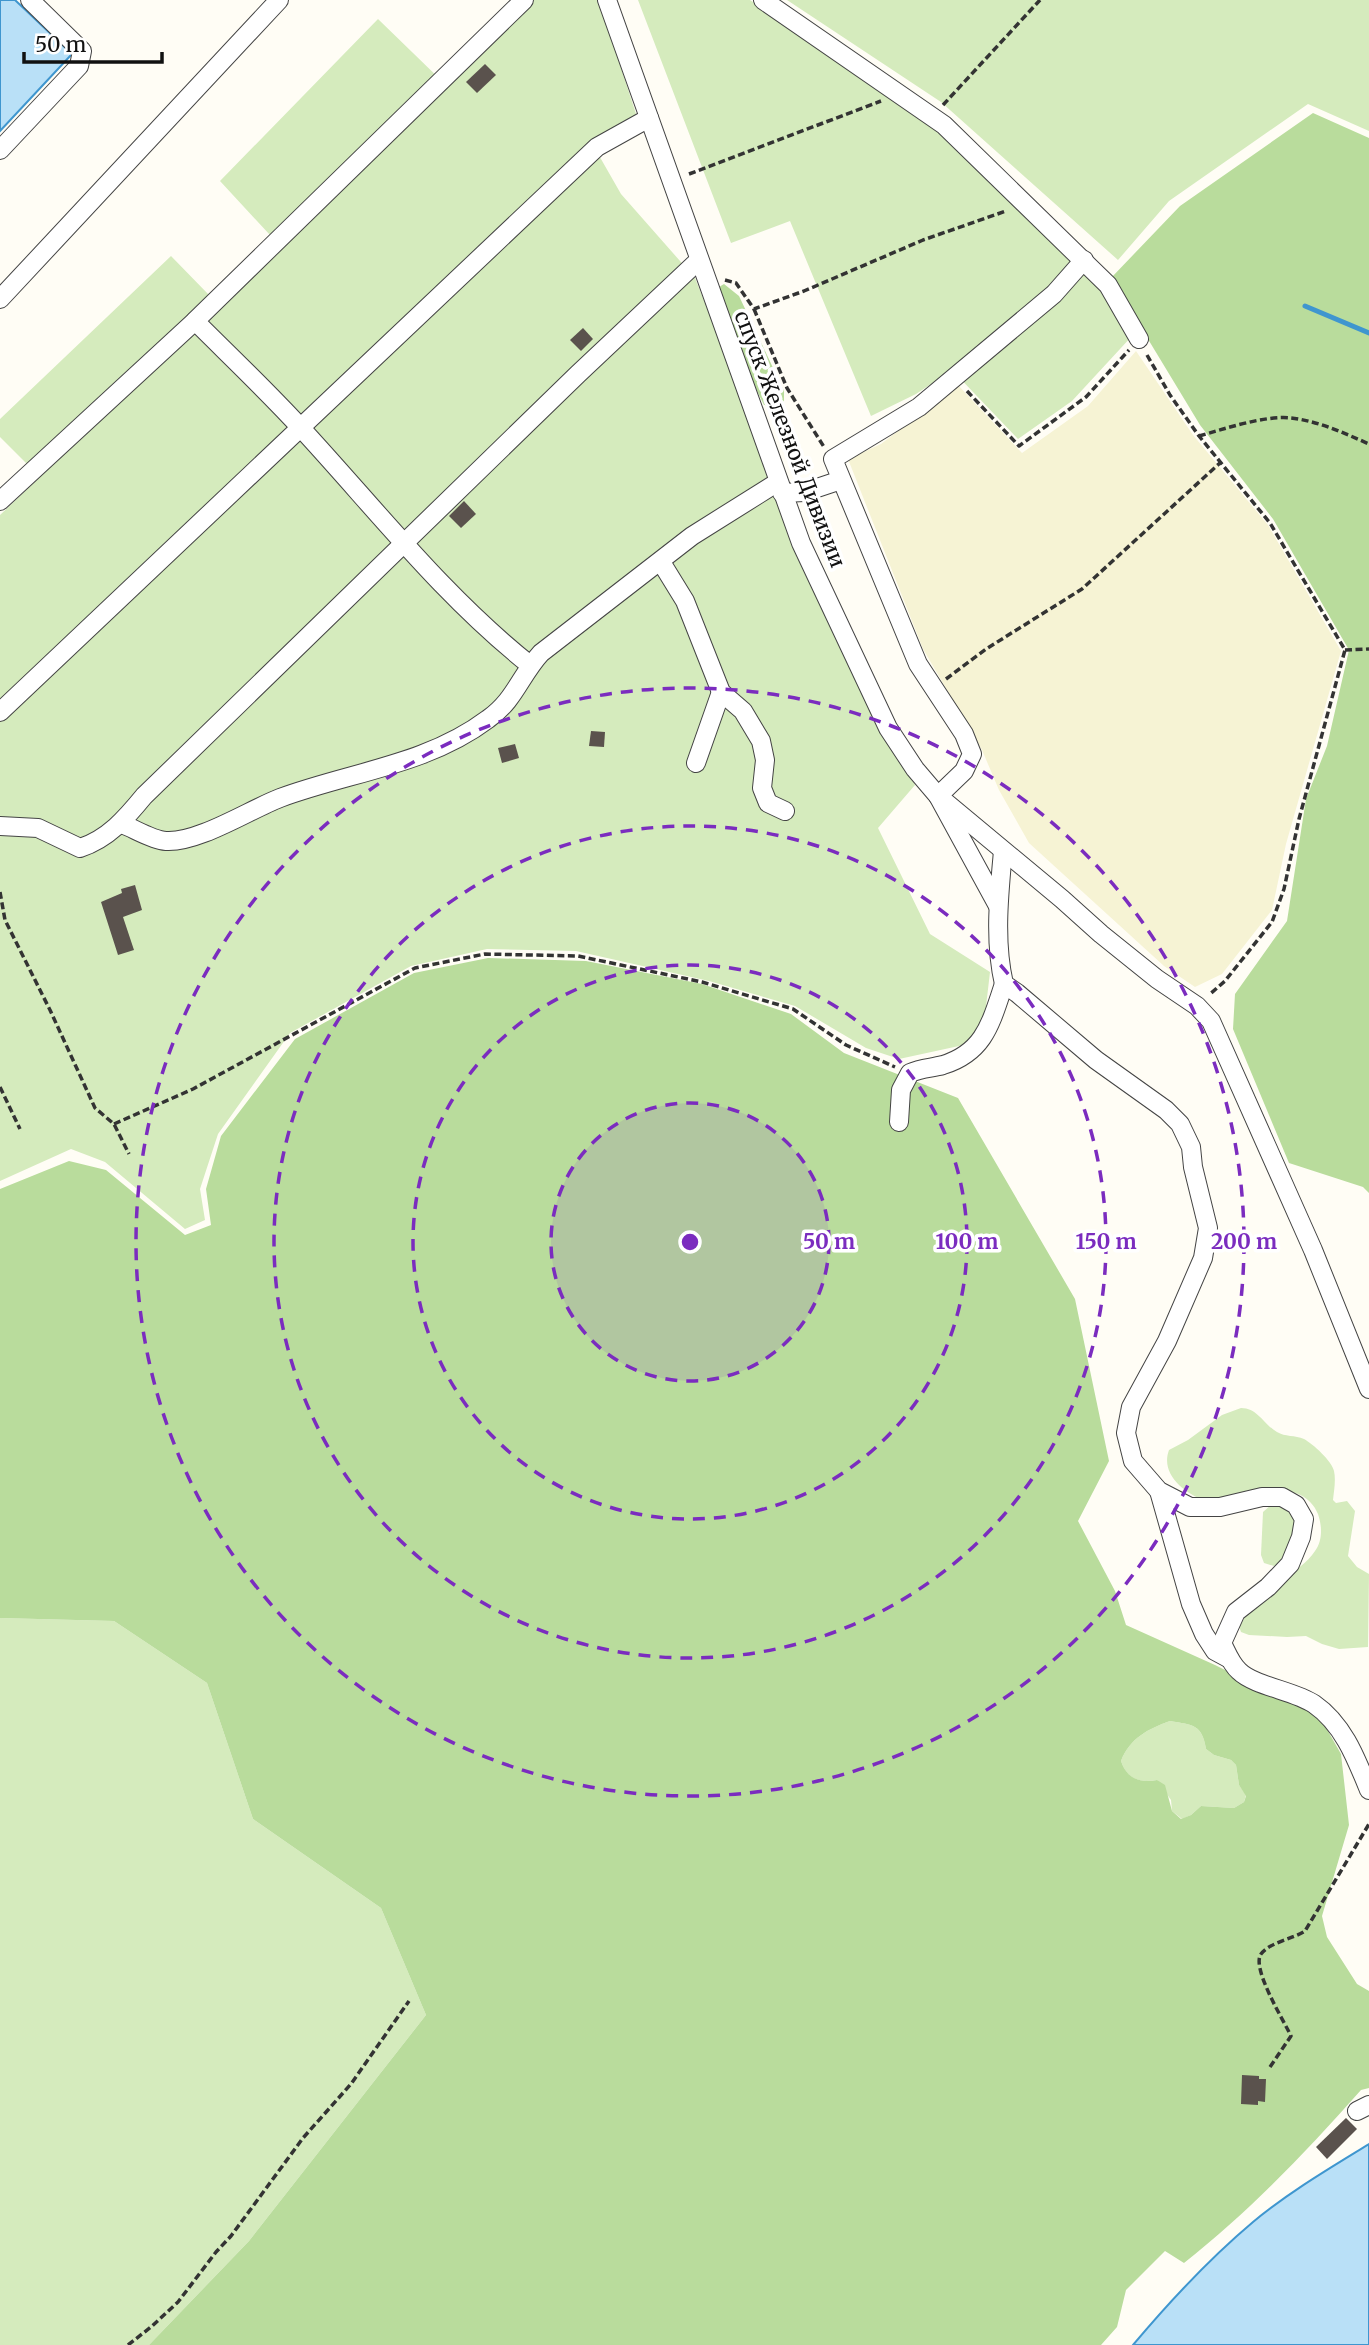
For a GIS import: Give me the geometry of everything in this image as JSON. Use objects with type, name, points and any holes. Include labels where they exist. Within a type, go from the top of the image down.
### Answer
[{"type":"street","points":[[0,150],[79,66],[82,51],[30,0]]},
{"type":"street","points":[[0,299],[279,0]]},
{"type":"street","points":[[0,501],[195,321],[524,0]]},
{"type":"street","name":"спуск Железной Дивизии","points":[[607,0],[801,543],[888,728],[915,769],[938,796],[1157,979],[1197,1006],[1212,1021],[1313,1250],[1369,1389]]},
{"type":"street","points":[[763,0],[944,125],[1108,285],[1139,339]]},
{"type":"street","points":[[0,712],[597,147],[649,118]]},
{"type":"street","points":[[0,826],[38,828],[80,848],[92,844],[122,824],[144,796],[699,260]]},
{"type":"street","points":[[999,907],[938,796],[964,771],[972,754],[964,734],[918,664],[833,459],[919,407],[1054,294],[1084,260]]},
{"type":"street","points":[[195,321],[300,427],[403,544],[498,640],[530,665]]},
{"type":"street","points":[[122,824],[165,841],[195,838],[282,798],[404,762],[459,737],[488,719],[512,698],[530,665],[541,653],[692,536],[780,487],[806,492],[841,480]]},
{"type":"street","points":[[661,562],[685,601],[722,692],[743,711],[761,741],[765,760],[762,788],[768,803],[785,811]]},
{"type":"street","points":[[696,763],[722,692]]},
{"type":"street","points":[[899,1122],[901,1090],[910,1073],[962,1058],[975,1049],[989,1027],[1004,984],[999,962],[1003,851]]},
{"type":"street","points":[[1004,984],[1096,1060],[1166,1110],[1180,1124],[1191,1147],[1193,1167],[1208,1228],[1203,1258],[1167,1341],[1131,1407],[1126,1433],[1133,1461],[1159,1491],[1190,1507],[1205,1509],[1262,1497],[1282,1497],[1296,1505],[1304,1519],[1301,1537],[1290,1564],[1268,1587],[1236,1612],[1223,1643],[1229,1659],[1240,1673],[1312,1703],[1329,1717],[1352,1747],[1369,1790]]},
{"type":"street","points":[[1159,1491],[1191,1604],[1203,1634],[1215,1651],[1229,1659]]},
{"type":"path","points":[[933,117],[1040,0]]},
{"type":"path","points":[[670,181],[899,93]]},
{"type":"path","points":[[754,309],[804,291],[923,240],[998,215],[1024,202]]},
{"type":"path","points":[[709,287],[726,279],[736,283],[754,309],[787,388],[833,459]]},
{"type":"path","points":[[955,378],[1019,446],[1086,397],[1139,339],[1170,395],[1199,436],[1270,523],[1345,650],[1299,819],[1284,889],[1272,922],[1225,981],[1197,1006]]},
{"type":"path","points":[[1199,436],[1246,424],[1289,418],[1331,427],[1369,444]]},
{"type":"path","points":[[934,688],[986,649],[1082,589],[1221,462]]},
{"type":"path","points":[[1345,650],[1369,649]]},
{"type":"path","points":[[0,892],[5,920],[50,1010],[94,1108],[114,1125],[129,1154]]},
{"type":"path","points":[[114,1125],[193,1089],[415,968],[485,954],[578,956],[702,982],[793,1009],[846,1045],[910,1073]]},
{"type":"path","points":[[0,1087],[20,1129]]},
{"type":"path","points":[[1270,2067],[1291,2036],[1260,1974],[1258,1961],[1261,1953],[1306,1931],[1369,1824]]},
{"type":"path","points":[[128,2345],[178,2302],[215,2252],[231,2236],[303,2138],[351,2084],[409,2001]]},
{"type":"shaded area","points":[[1136,351],[1193,435],[1268,525],[1341,651],[1286,844],[1272,910],[1222,974],[1195,987],[1164,966],[1029,843],[999,790],[982,750],[923,649],[848,459],[881,444],[958,385],[1022,453],[1088,406]]},
{"type":"green space","points":[[534,0],[599,0],[637,117],[593,145],[621,194],[695,278],[854,676],[915,785],[878,828],[930,934],[990,972],[982,1041],[899,1059],[866,1048],[795,1006],[709,981],[576,951],[487,949],[411,966],[290,1033],[218,1134],[200,1189],[205,1220],[185,1229],[105,1162],[71,1149],[0,1181],[0,515],[40,477],[0,437],[0,419],[171,256],[209,295],[270,235],[220,181],[378,19],[447,86]]},
{"type":"green space","points":[[638,0],[750,0],[947,134],[1102,286],[1132,336],[1072,401],[1018,439],[952,370],[916,394],[871,416],[790,221],[731,243]]},
{"type":"green space","points":[[787,0],[1369,0],[1369,131],[1308,104],[1169,201],[1118,260],[941,102]]},
{"type":"green space","points":[[1313,113],[1369,138],[1369,1193],[1363,1187],[1289,1163],[1233,1029],[1235,994],[1287,921],[1306,799],[1327,746],[1349,650],[1273,519],[1200,425],[1111,278],[1180,206]]},
{"type":"green space","points":[[724,284],[739,296],[784,391],[784,401],[777,406],[764,405],[737,351],[719,287]]},
{"type":"green space","points":[[488,958],[586,961],[702,984],[791,1014],[844,1053],[958,1098],[1075,1299],[1109,1461],[1078,1521],[1115,1591],[1126,1625],[1320,1717],[1341,1754],[1349,1825],[1322,1916],[1327,1937],[1357,1984],[1369,1991],[1369,2088],[1361,2090],[1276,2181],[1184,2263],[1165,2251],[1126,2290],[1117,2327],[1101,2345],[149,2345],[249,2241],[426,2015],[381,1908],[253,1819],[207,1683],[114,1621],[0,1618],[0,1189],[69,1161],[106,1170],[185,1235],[211,1225],[206,1189],[221,1136],[295,1039],[414,973]],"holes":[[[1170,1721],[1195,1727],[1202,1735],[1206,1749],[1236,1765],[1239,1785],[1246,1796],[1244,1802],[1234,1808],[1201,1806],[1181,1819],[1172,1811],[1165,1785],[1157,1780],[1140,1780],[1127,1772],[1121,1761],[1129,1746],[1147,1731]]]},
{"type":"green space","points":[[1241,1408],[1256,1413],[1280,1434],[1308,1441],[1333,1467],[1333,1500],[1336,1503],[1347,1501],[1355,1511],[1348,1556],[1357,1567],[1369,1574],[1368,1647],[1339,1649],[1306,1636],[1249,1635],[1241,1632],[1239,1626],[1245,1617],[1312,1555],[1318,1547],[1321,1533],[1318,1514],[1310,1501],[1298,1494],[1268,1490],[1205,1501],[1182,1488],[1171,1475],[1167,1459],[1169,1450],[1188,1440],[1222,1415]]},
{"type":"green space","points":[[1271,1505],[1291,1515],[1296,1532],[1289,1552],[1274,1566],[1264,1563],[1261,1555],[1263,1512]]},
{"type":"green space","points":[[0,1618],[114,1621],[207,1683],[253,1819],[381,1908],[426,2015],[249,2241],[149,2345],[0,2345]]},
{"type":"green space","points":[[1170,1721],[1195,1727],[1202,1735],[1206,1749],[1236,1765],[1239,1785],[1246,1795],[1244,1802],[1234,1808],[1201,1806],[1182,1819],[1172,1811],[1171,1800],[1157,1780],[1145,1781],[1130,1776],[1121,1761],[1129,1746],[1147,1731]]},
{"type":"water","points":[[0,0],[15,0],[72,54],[0,131]]},
{"type":"water","points":[[1369,2144],[1369,2345],[1133,2345],[1190,2281],[1253,2222],[1295,2190]]},
{"type":"building","points":[[485,64],[496,75],[477,93],[466,82]]},
{"type":"building","points":[[583,328],[593,339],[581,351],[570,340]]},
{"type":"building","points":[[464,501],[476,514],[461,528],[449,516]]},
{"type":"building","points":[[591,731],[605,732],[604,747],[589,746]]},
{"type":"building","points":[[515,744],[519,758],[502,763],[498,748]]},
{"type":"building","points":[[135,885],[142,910],[123,917],[134,950],[118,955],[101,902],[122,893],[121,889]]},
{"type":"building","points":[[1242,2075],[1266,2079],[1265,2102],[1258,2101],[1258,2105],[1241,2104]]},
{"type":"building","points":[[1346,2118],[1357,2129],[1327,2159],[1316,2147]]},
{"type":"waterway","points":[[1305,306],[1369,333]]}]
